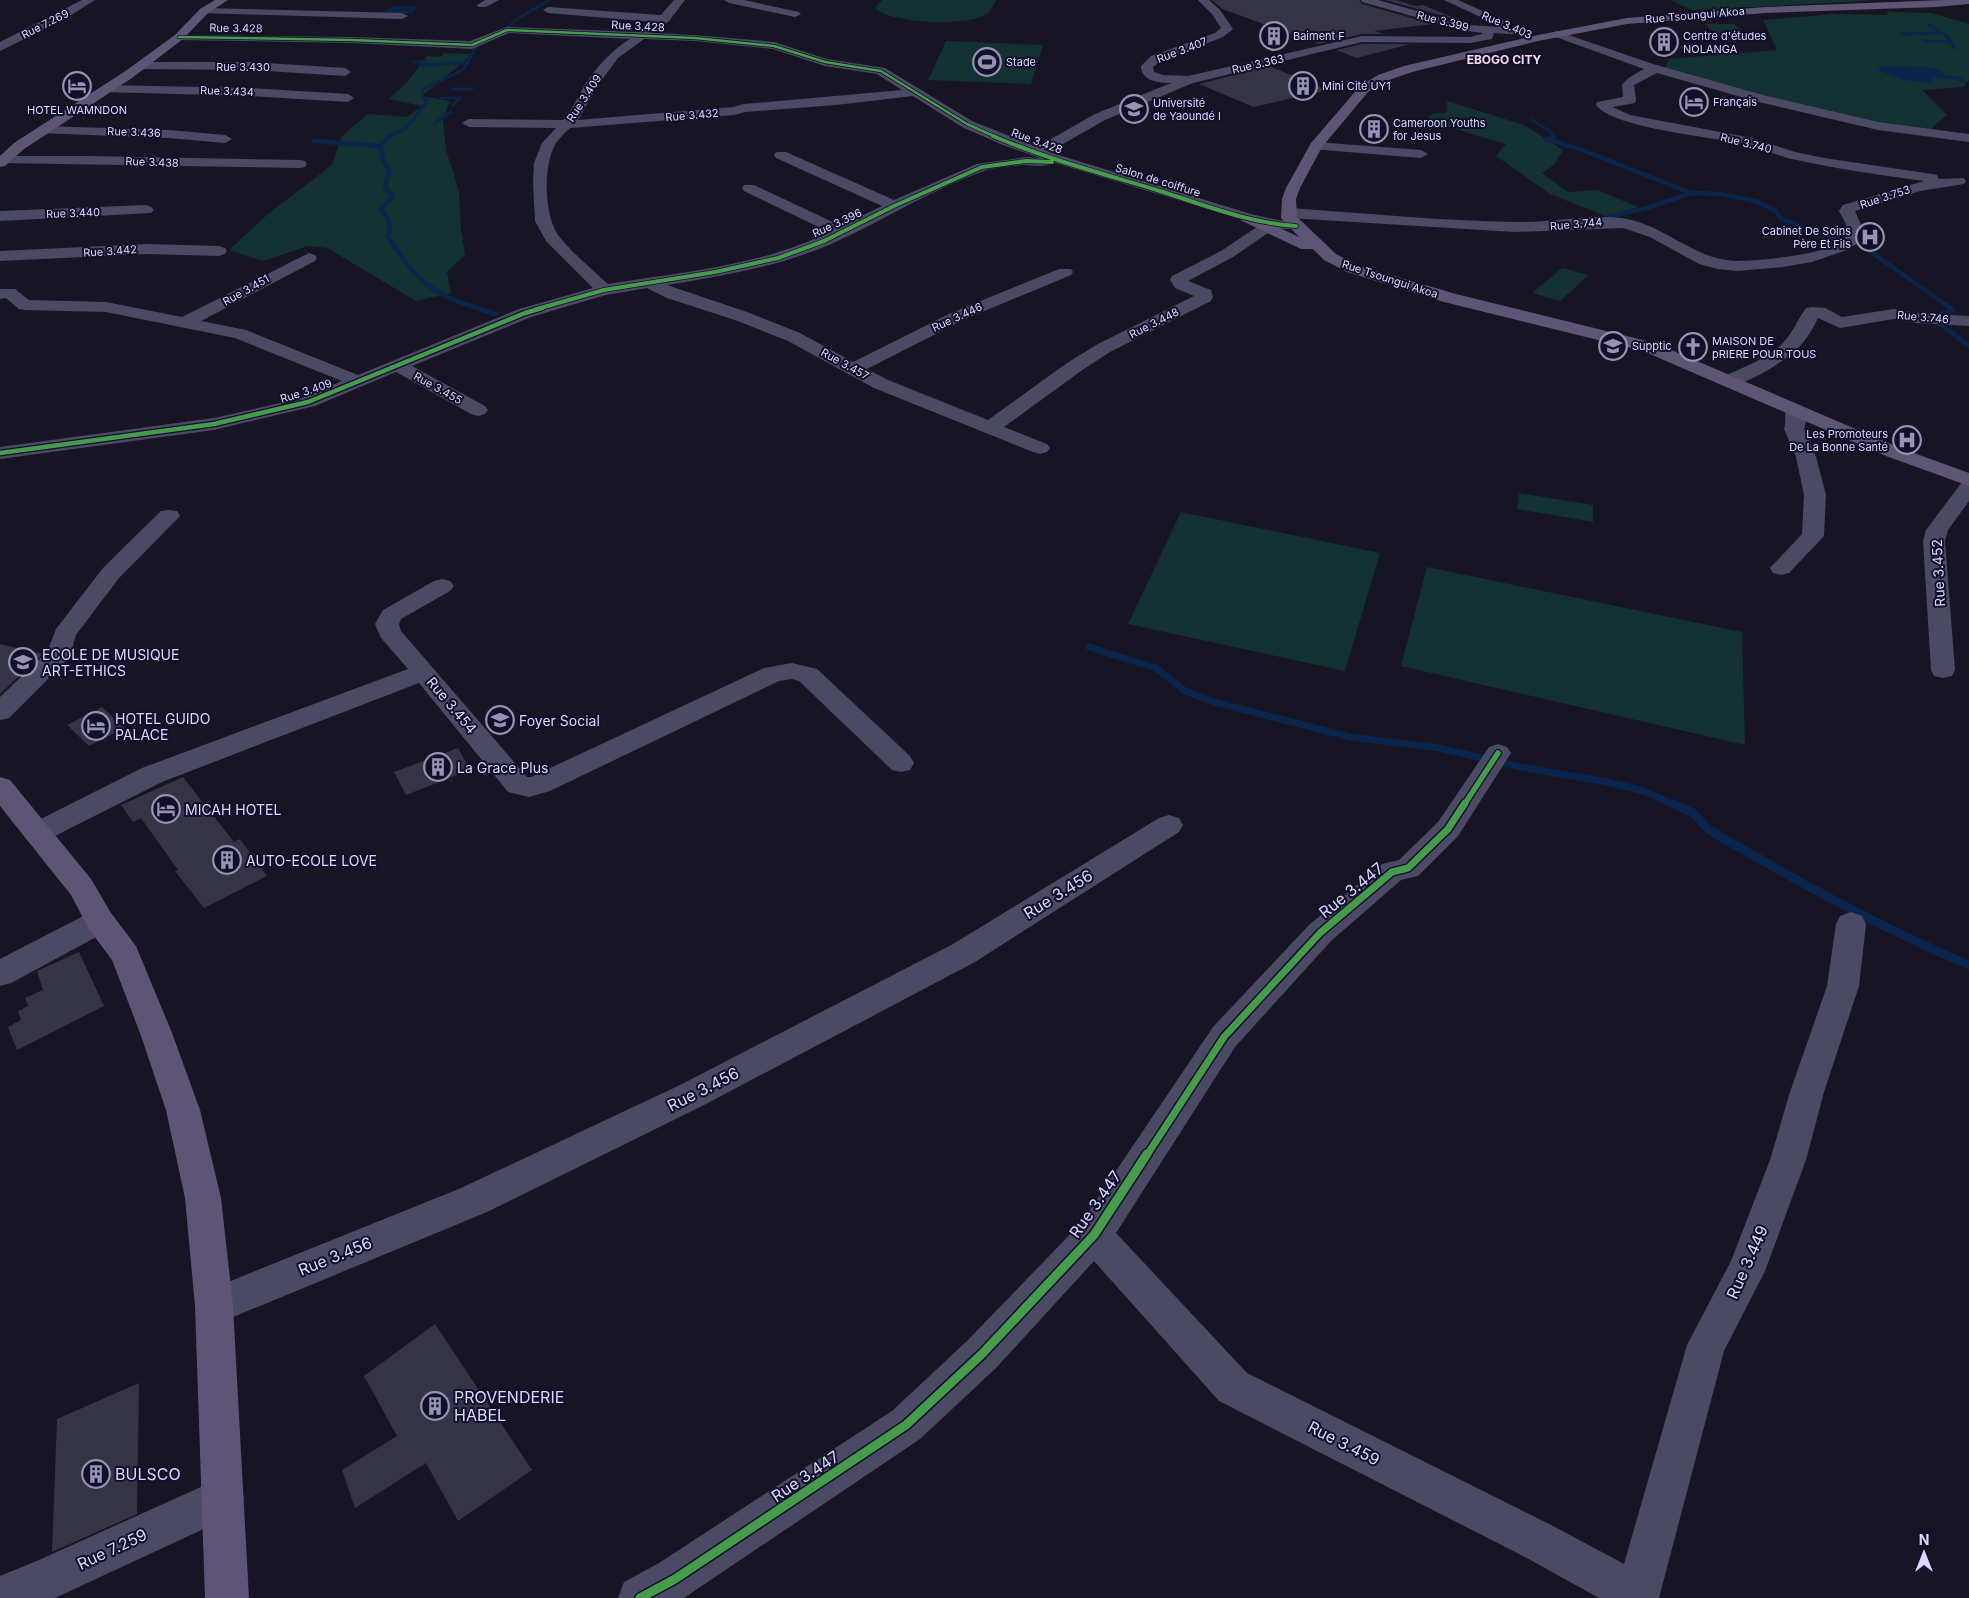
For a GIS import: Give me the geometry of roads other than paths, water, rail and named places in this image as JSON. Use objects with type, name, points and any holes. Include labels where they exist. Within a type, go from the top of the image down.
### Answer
[{"type":"main road","points":[[2,162],[19,146],[141,66],[179,37],[204,10],[223,0]]},
{"type":"main road","name":"Rue Tsoungui Akoa","points":[[1968,2],[1690,14],[1626,21],[1462,55],[1382,78],[1364,89],[1316,146],[1293,188],[1291,216],[1330,258],[1353,269],[1450,298],[1649,347],[1893,452],[1969,480]]},
{"type":"main road","points":[[1245,216],[1330,258]]},
{"type":"main road","points":[[0,787],[81,887],[100,921],[125,955],[156,1033],[183,1110],[203,1198],[214,1306],[227,1598]]},
{"type":"street","name":"Rue 7.269","points":[[0,47],[90,0]]},
{"type":"street","points":[[482,5],[494,0]]},
{"type":"street","points":[[572,11],[591,0]]},
{"type":"street","name":"Rue 3.409","points":[[0,452],[214,424],[308,402],[501,322],[604,290],[552,238],[543,221],[540,182],[541,163],[549,142],[575,115],[592,84],[614,55],[665,19],[680,0]]},
{"type":"street","points":[[729,0],[795,14]]},
{"type":"street","name":"Rue 3.407","points":[[1189,80],[1155,77],[1147,71],[1147,66],[1155,59],[1219,36],[1227,28],[1216,12],[1203,0]]},
{"type":"street","name":"Rue 3.399","points":[[1366,0],[1457,26],[1522,32]]},
{"type":"street","name":"Rue 3.403","points":[[1450,0],[1538,38]]},
{"type":"street","points":[[204,10],[402,16]]},
{"type":"street","points":[[548,10],[665,19]]},
{"type":"street","name":"Rue 3.428","points":[[179,37],[352,40],[472,46],[507,30],[695,38],[774,46],[825,62],[881,71],[967,124],[1037,153],[1072,164]]},
{"type":"street","name":"Rue 3.363","points":[[1037,153],[1100,117],[1189,80],[1362,39],[1470,40],[1488,37],[1488,30]]},
{"type":"street","points":[[1557,34],[1655,69],[1844,119],[1969,138]]},
{"type":"street","name":"Rue 3.430","points":[[141,66],[251,66],[345,72]]},
{"type":"street","name":"Rue 3.740","points":[[1655,69],[1632,80],[1628,85],[1630,100],[1602,106],[1627,118],[1752,142],[1792,155],[1824,162],[1871,170],[1964,181]]},
{"type":"street","name":"Rue 3.434","points":[[106,89],[248,92],[348,98]]},
{"type":"street","name":"Rue 3.432","points":[[469,122],[568,124],[734,111],[744,108],[836,101],[914,92]]},
{"type":"street","name":"Rue 3.436","points":[[43,130],[169,134],[224,139]]},
{"type":"street","points":[[1316,146],[1421,154]]},
{"type":"street","points":[[781,155],[894,206]]},
{"type":"street","name":"Rue 3.438","points":[[2,162],[89,160],[300,164]]},
{"type":"street","name":"Rue 3.396","points":[[604,290],[750,265],[802,250],[982,167],[1026,161],[1072,164]]},
{"type":"street","name":"Salon de coiffure","points":[[1072,164],[1278,225],[1291,216]]},
{"type":"street","name":"Rue 3.753","points":[[1853,241],[1854,223],[1847,211],[1848,208],[1924,185],[1938,182],[1964,181]]},
{"type":"street","points":[[749,188],[842,232]]},
{"type":"street","name":"Rue 3.440","points":[[0,216],[146,210]]},
{"type":"street","name":"Rue 3.744","points":[[1291,216],[1514,227],[1547,227],[1606,222],[1624,223],[1652,231],[1705,261],[1728,266],[1779,263],[1807,258],[1837,250],[1853,241]]},
{"type":"street","name":"Rue 3.448","points":[[990,428],[1074,367],[1104,348],[1206,297],[1205,294],[1181,284],[1178,280],[1227,254],[1268,227]]},
{"type":"street","name":"Rue 3.442","points":[[0,256],[147,248],[219,251]]},
{"type":"street","name":"Rue 3.451","points":[[184,323],[309,258]]},
{"type":"street","name":"Rue 3.446","points":[[853,369],[1002,295],[1065,272]]},
{"type":"street","name":"Rue 3.457","points":[[649,283],[672,294],[794,336],[881,384],[1040,448]]},
{"type":"street","points":[[0,294],[9,293],[26,305],[106,307],[248,337],[360,382]]},
{"type":"street","name":"Rue 3.746","points":[[1728,380],[1766,364],[1790,346],[1807,323],[1812,312],[1819,312],[1840,323],[1894,314],[1916,318],[1969,321]]},
{"type":"street","name":"Rue 3.455","points":[[398,366],[478,410]]},
{"type":"street","points":[[1781,568],[1813,536],[1814,495],[1806,457],[1794,428],[1796,424],[1795,410]]},
{"type":"street","name":"Rue 3.452","points":[[1943,670],[1934,542],[1937,530],[1969,486]]},
{"type":"street","points":[[0,712],[58,655],[64,634],[117,567],[169,516]]},
{"type":"street","points":[[424,672],[389,633],[387,624],[391,615],[442,586]]},
{"type":"street","name":"Rue 3.454","points":[[37,833],[152,775],[424,672],[518,785],[529,787],[540,784],[773,674],[792,671],[808,675],[901,763]]},
{"type":"street","name":"Rue 3.447","points":[[640,1598],[683,1574],[906,1424],[982,1354],[1094,1235],[1224,1037],[1320,933],[1392,872],[1408,868],[1448,829],[1498,754]]},
{"type":"street","name":"Rue 3.456","points":[[214,1306],[474,1200],[692,1095],[964,953],[1169,825]]},
{"type":"street","points":[[0,974],[100,921]]},
{"type":"street","name":"Rue 3.449","points":[[1637,1596],[1706,1345],[1746,1272],[1788,1160],[1807,1092],[1844,986],[1851,924]]},
{"type":"street","name":"Rue 3.459","points":[[1094,1235],[1233,1387],[1540,1542],[1637,1596]]},
{"type":"street","name":"Rue 7.259","points":[[0,1598],[50,1578],[223,1498]]},
{"type":"water","points":[[1882,66],[1932,68],[1946,75],[1959,77],[1967,83],[1952,79],[1933,78],[1933,83],[1909,81],[1877,70]]},
{"type":"waterway","points":[[502,33],[518,18],[550,0]]},
{"type":"waterway","points":[[394,8],[415,8],[410,12],[386,12],[394,8]]},
{"type":"waterway","points":[[1928,24],[1949,38],[1951,42]]},
{"type":"waterway","points":[[1901,34],[1941,33]]},
{"type":"waterway","points":[[1924,41],[1951,42]]},
{"type":"waterway","points":[[1951,42],[1954,48]]},
{"type":"waterway","points":[[390,136],[406,128],[427,102],[423,97],[422,90],[464,69],[477,46],[483,43]]},
{"type":"waterway","points":[[413,62],[426,61]]},
{"type":"waterway","points":[[420,65],[467,63]]},
{"type":"waterway","points":[[452,89],[472,89]]},
{"type":"waterway","points":[[441,98],[460,98],[452,106]]},
{"type":"waterway","points":[[435,123],[451,112]]},
{"type":"waterway","points":[[1532,120],[1551,132],[1554,137]]},
{"type":"waterway","points":[[380,146],[390,136]]},
{"type":"waterway","points":[[1554,137],[1546,139],[1577,148],[1691,193]]},
{"type":"waterway","points":[[314,141],[380,146]]},
{"type":"waterway","points":[[380,146],[383,160],[389,170],[385,188],[392,195],[391,199],[381,209],[389,222],[388,237],[407,264],[426,284],[449,298],[481,309]]},
{"type":"waterway","points":[[1608,217],[1650,207],[1691,193]]},
{"type":"waterway","points":[[1691,193],[1722,194],[1758,202],[1776,211],[1780,218],[1802,227],[1858,243],[1952,309]]},
{"type":"waterway","points":[[477,308],[496,314]]},
{"type":"waterway","points":[[1933,317],[1953,310],[1950,308]]},
{"type":"waterway","points":[[1935,320],[1969,346]]},
{"type":"waterway","points":[[1089,647],[1156,668],[1185,691],[1214,702],[1350,737],[1439,748],[1520,767],[1607,782],[1644,791],[1674,805]]},
{"type":"waterway","points":[[1671,803],[1693,813],[1709,830],[1869,919],[1969,965]]},
{"type":"place","name":"Baiment F","points":[[1274,36]]},
{"type":"place","name":"Centre d'études NOLANGA","points":[[1664,42]]},
{"type":"place","name":"Stade","points":[[987,62]]},
{"type":"place","name":"HOTEL WAMNDON","points":[[77,86]]},
{"type":"place","name":"Mini Cité UY1","points":[[1303,86]]},
{"type":"place","name":"Français","points":[[1694,102]]},
{"type":"place","name":"Université de Yaoundé I","points":[[1134,109]]},
{"type":"place","name":"Cameroon Youths for Jesus","points":[[1374,129]]},
{"type":"place","name":"Cabinet De Soins Père Et Fils","points":[[1870,237]]},
{"type":"place","name":"Supptic","points":[[1613,346]]},
{"type":"place","name":"MAISON DE pRIERE POUR TOUS","points":[[1693,347]]},
{"type":"place","name":"Les Promoteurs De La Bonne Santé","points":[[1907,440]]},
{"type":"place","name":"ECOLE DE MUSIQUE ART-ETHICS","points":[[23,662]]},
{"type":"place","name":"Foyer Social","points":[[500,720]]},
{"type":"place","name":"HOTEL GUIDO PALACE","points":[[96,726]]},
{"type":"place","name":"La Grace Plus","points":[[438,767]]},
{"type":"place","name":"MICAH HOTEL","points":[[166,809]]},
{"type":"place","name":"AUTO-ECOLE LOVE","points":[[227,860]]},
{"type":"place","name":"PROVENDERIE HABEL","points":[[435,1406]]},
{"type":"place","name":"BULSCO","points":[[96,1474]]},
{"type":"district","name":"EBOGO CITY","points":[[1504,59]]}]
